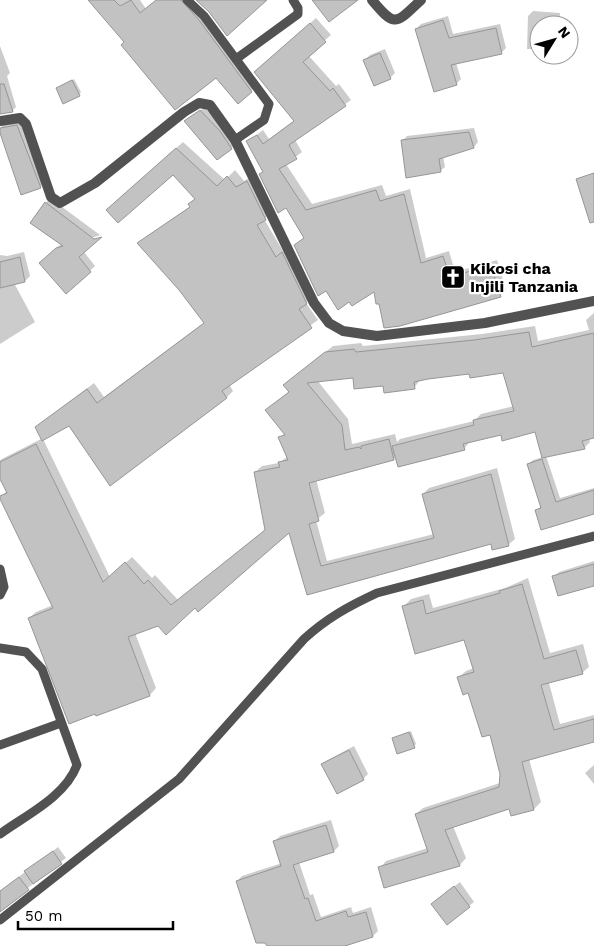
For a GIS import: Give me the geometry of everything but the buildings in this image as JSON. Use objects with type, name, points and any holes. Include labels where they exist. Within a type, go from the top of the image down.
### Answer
[{"type":"street","points":[[372,0],[387,18],[393,21],[400,19],[421,0]]},
{"type":"street","points":[[0,122],[20,118],[26,124],[51,198],[60,203],[95,183],[184,112],[199,103],[210,105],[235,140],[314,303],[329,323],[343,331],[377,336],[436,330],[485,323],[594,301]]},
{"type":"lane","points":[[187,0],[204,16],[269,104],[264,120],[235,140]]},
{"type":"lane","points":[[236,59],[298,14],[298,8],[293,0]]},
{"type":"lane","points":[[0,920],[179,779],[304,639],[324,621],[344,608],[377,593],[594,536]]},
{"type":"lane","points":[[0,569],[4,586],[0,595]]},
{"type":"lane","points":[[0,648],[26,652],[42,669],[77,765],[72,777],[58,792],[0,834]]},
{"type":"lane","points":[[0,745],[61,722]]},
{"type":"place","name":"Kikosi cha Injili Tanzania","points":[[453,277]]}]
